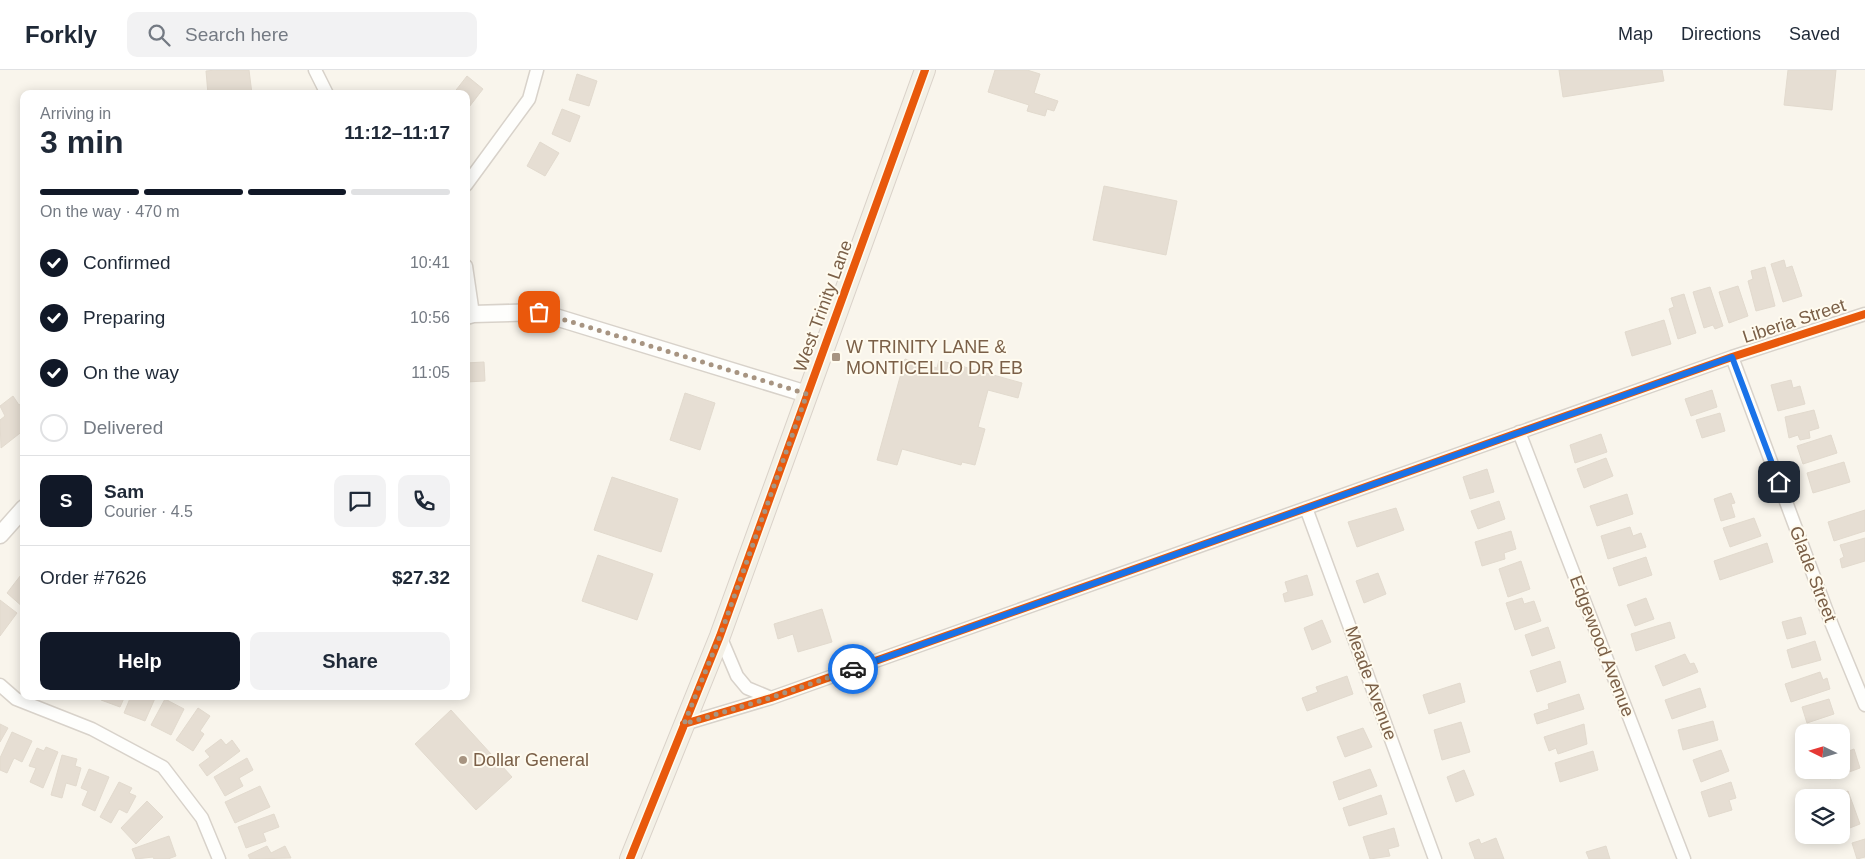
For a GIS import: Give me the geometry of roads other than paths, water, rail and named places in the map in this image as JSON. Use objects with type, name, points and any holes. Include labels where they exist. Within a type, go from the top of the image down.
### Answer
[{"type":"main road","name":"West Trinity Lane","points":[[630,859],[720,636],[925,70]]},
{"type":"street","points":[[315,70],[325,90]]},
{"type":"street","points":[[470,180],[529,99],[536,70]]},
{"type":"street","points":[[470,315],[539,312],[807,394]]},
{"type":"street","name":"Liberia Street","points":[[684,724],[770,698],[1732,357],[1865,314]]},
{"type":"street","name":"Glade Street","points":[[1732,357],[1832,625],[1865,705]]},
{"type":"street","name":"Edgewood Avenue","points":[[1519,432],[1684,859]]},
{"type":"street","name":"Meade Avenue","points":[[1306,508],[1435,859]]},
{"type":"street","points":[[0,535],[20,512]]},
{"type":"street","points":[[720,636],[737,676],[747,688],[770,698]]},
{"type":"street","points":[[0,685],[16,699],[92,729],[163,767],[202,818],[219,859]]},
{"type":"place","name":"W TRINITY LANE & MONTICELLO DR EB","points":[[836,357]]},
{"type":"place","name":"Dollar General","points":[[463,760]]}]
